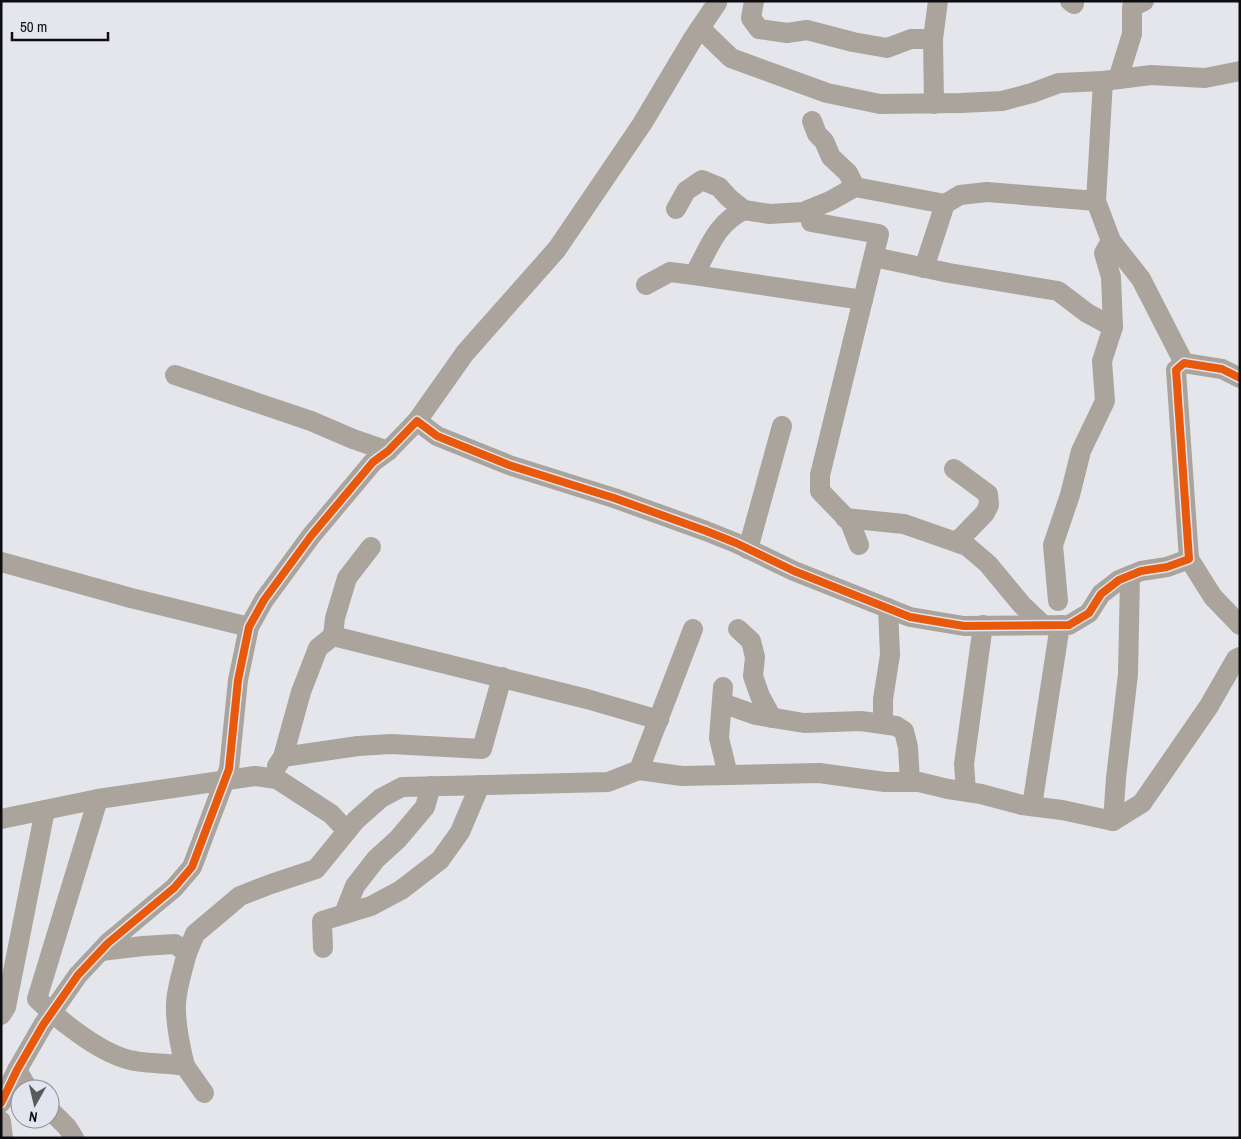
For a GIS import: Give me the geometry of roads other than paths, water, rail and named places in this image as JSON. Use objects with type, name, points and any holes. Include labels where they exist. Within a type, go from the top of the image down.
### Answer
[{"type":"street","points":[[754,1],[751,18],[759,29],[787,33],[808,30],[854,42],[888,48],[911,39],[933,39]]},
{"type":"street","points":[[934,104],[933,39],[938,1]]},
{"type":"street","points":[[1144,1],[1132,7],[1132,34],[1126,58],[1110,80],[1096,201],[1111,241],[1141,279],[1184,362]]},
{"type":"street","points":[[1,1103],[17,1070],[78,975],[101,951],[174,888],[192,867],[229,770],[238,680],[249,627],[264,600],[311,536],[373,462],[388,451],[417,421],[465,353],[557,249],[642,124],[700,28],[719,2]]},
{"type":"street","points":[[700,28],[732,58],[827,93],[880,104],[1002,101],[1059,83],[1151,75],[1205,78],[1240,71]]},
{"type":"street","points":[[812,121],[817,134],[824,141],[831,157],[848,173],[855,187]]},
{"type":"street","points":[[676,210],[686,191],[702,180],[719,187],[744,210],[770,214],[810,210],[830,202],[855,187],[945,204]]},
{"type":"street","points":[[924,268],[945,204],[960,195],[987,192],[1096,201]]},
{"type":"street","points":[[694,275],[716,231],[732,216],[744,210]]},
{"type":"street","points":[[810,210],[811,222],[879,234],[820,475],[820,491],[850,522],[858,545]]},
{"type":"street","points":[[1058,601],[1053,545],[1070,495],[1081,450],[1105,400],[1102,360],[1113,326],[1111,277],[1104,253],[1111,241]]},
{"type":"street","points":[[874,257],[924,268],[1058,291],[1087,313],[1113,326]]},
{"type":"street","points":[[646,285],[670,272],[863,300]]},
{"type":"street","points":[[1184,362],[1222,369],[1240,378]]},
{"type":"street","points":[[1184,362],[1176,370],[1189,559],[1213,597],[1240,625]]},
{"type":"street","points":[[175,375],[302,418],[388,451]]},
{"type":"street","points":[[417,421],[437,436],[509,465],[614,498],[706,531],[794,571],[910,617],[964,626],[1069,625],[1090,613],[1101,594],[1119,580],[1141,571],[1167,567],[1189,559]]},
{"type":"street","points":[[748,549],[782,426]]},
{"type":"street","points":[[954,469],[988,494],[989,505],[985,513],[957,542]]},
{"type":"street","points":[[845,518],[904,524],[968,546],[988,564],[1022,605],[1051,625]]},
{"type":"street","points":[[270,778],[283,756],[301,692],[318,648],[333,636],[335,618],[346,578],[371,547]]},
{"type":"street","points":[[1,562],[131,598],[249,627]]},
{"type":"street","points":[[1113,821],[1128,674],[1130,576]]},
{"type":"street","points":[[883,724],[883,699],[890,655],[888,608]]},
{"type":"street","points":[[966,792],[964,764],[982,625]]},
{"type":"street","points":[[1032,806],[1051,625]]},
{"type":"street","points":[[639,770],[693,629]]},
{"type":"street","points":[[738,630],[751,641],[755,657],[753,676],[760,696],[772,718]]},
{"type":"street","points":[[333,636],[502,677],[659,720]]},
{"type":"street","points":[[204,1092],[185,1066],[178,1038],[176,1004],[187,953],[195,934],[240,896],[316,869],[356,820],[381,798],[402,787],[608,782],[639,770],[682,776],[819,773],[885,782],[919,782],[1113,821],[1142,803],[1185,742],[1236,659],[1240,657]]},
{"type":"street","points":[[283,756],[358,746],[391,744],[482,749],[502,677]]},
{"type":"street","points":[[728,775],[719,738],[722,695],[756,715],[772,718],[804,723],[861,721],[896,726],[904,731],[908,747],[910,782]]},
{"type":"street","points":[[1,819],[98,799],[255,776],[277,779],[331,814],[347,832]]},
{"type":"street","points":[[323,948],[322,920],[371,906],[401,890],[440,860],[460,832],[480,785]]},
{"type":"street","points":[[344,914],[355,886],[376,859],[398,839],[425,807],[431,786]]},
{"type":"street","points":[[98,799],[37,999],[52,1013],[110,1054],[134,1061],[170,1063],[185,1066]]},
{"type":"street","points":[[1,1015],[6,1007],[45,810]]},
{"type":"street","points":[[101,951],[175,944],[187,953]]},
{"type":"street","points":[[17,1070],[22,1079]]},
{"type":"street","points":[[60,1119],[68,1127],[74,1138]]},
{"type":"street","points":[[1,1121],[3,1138]]}]
